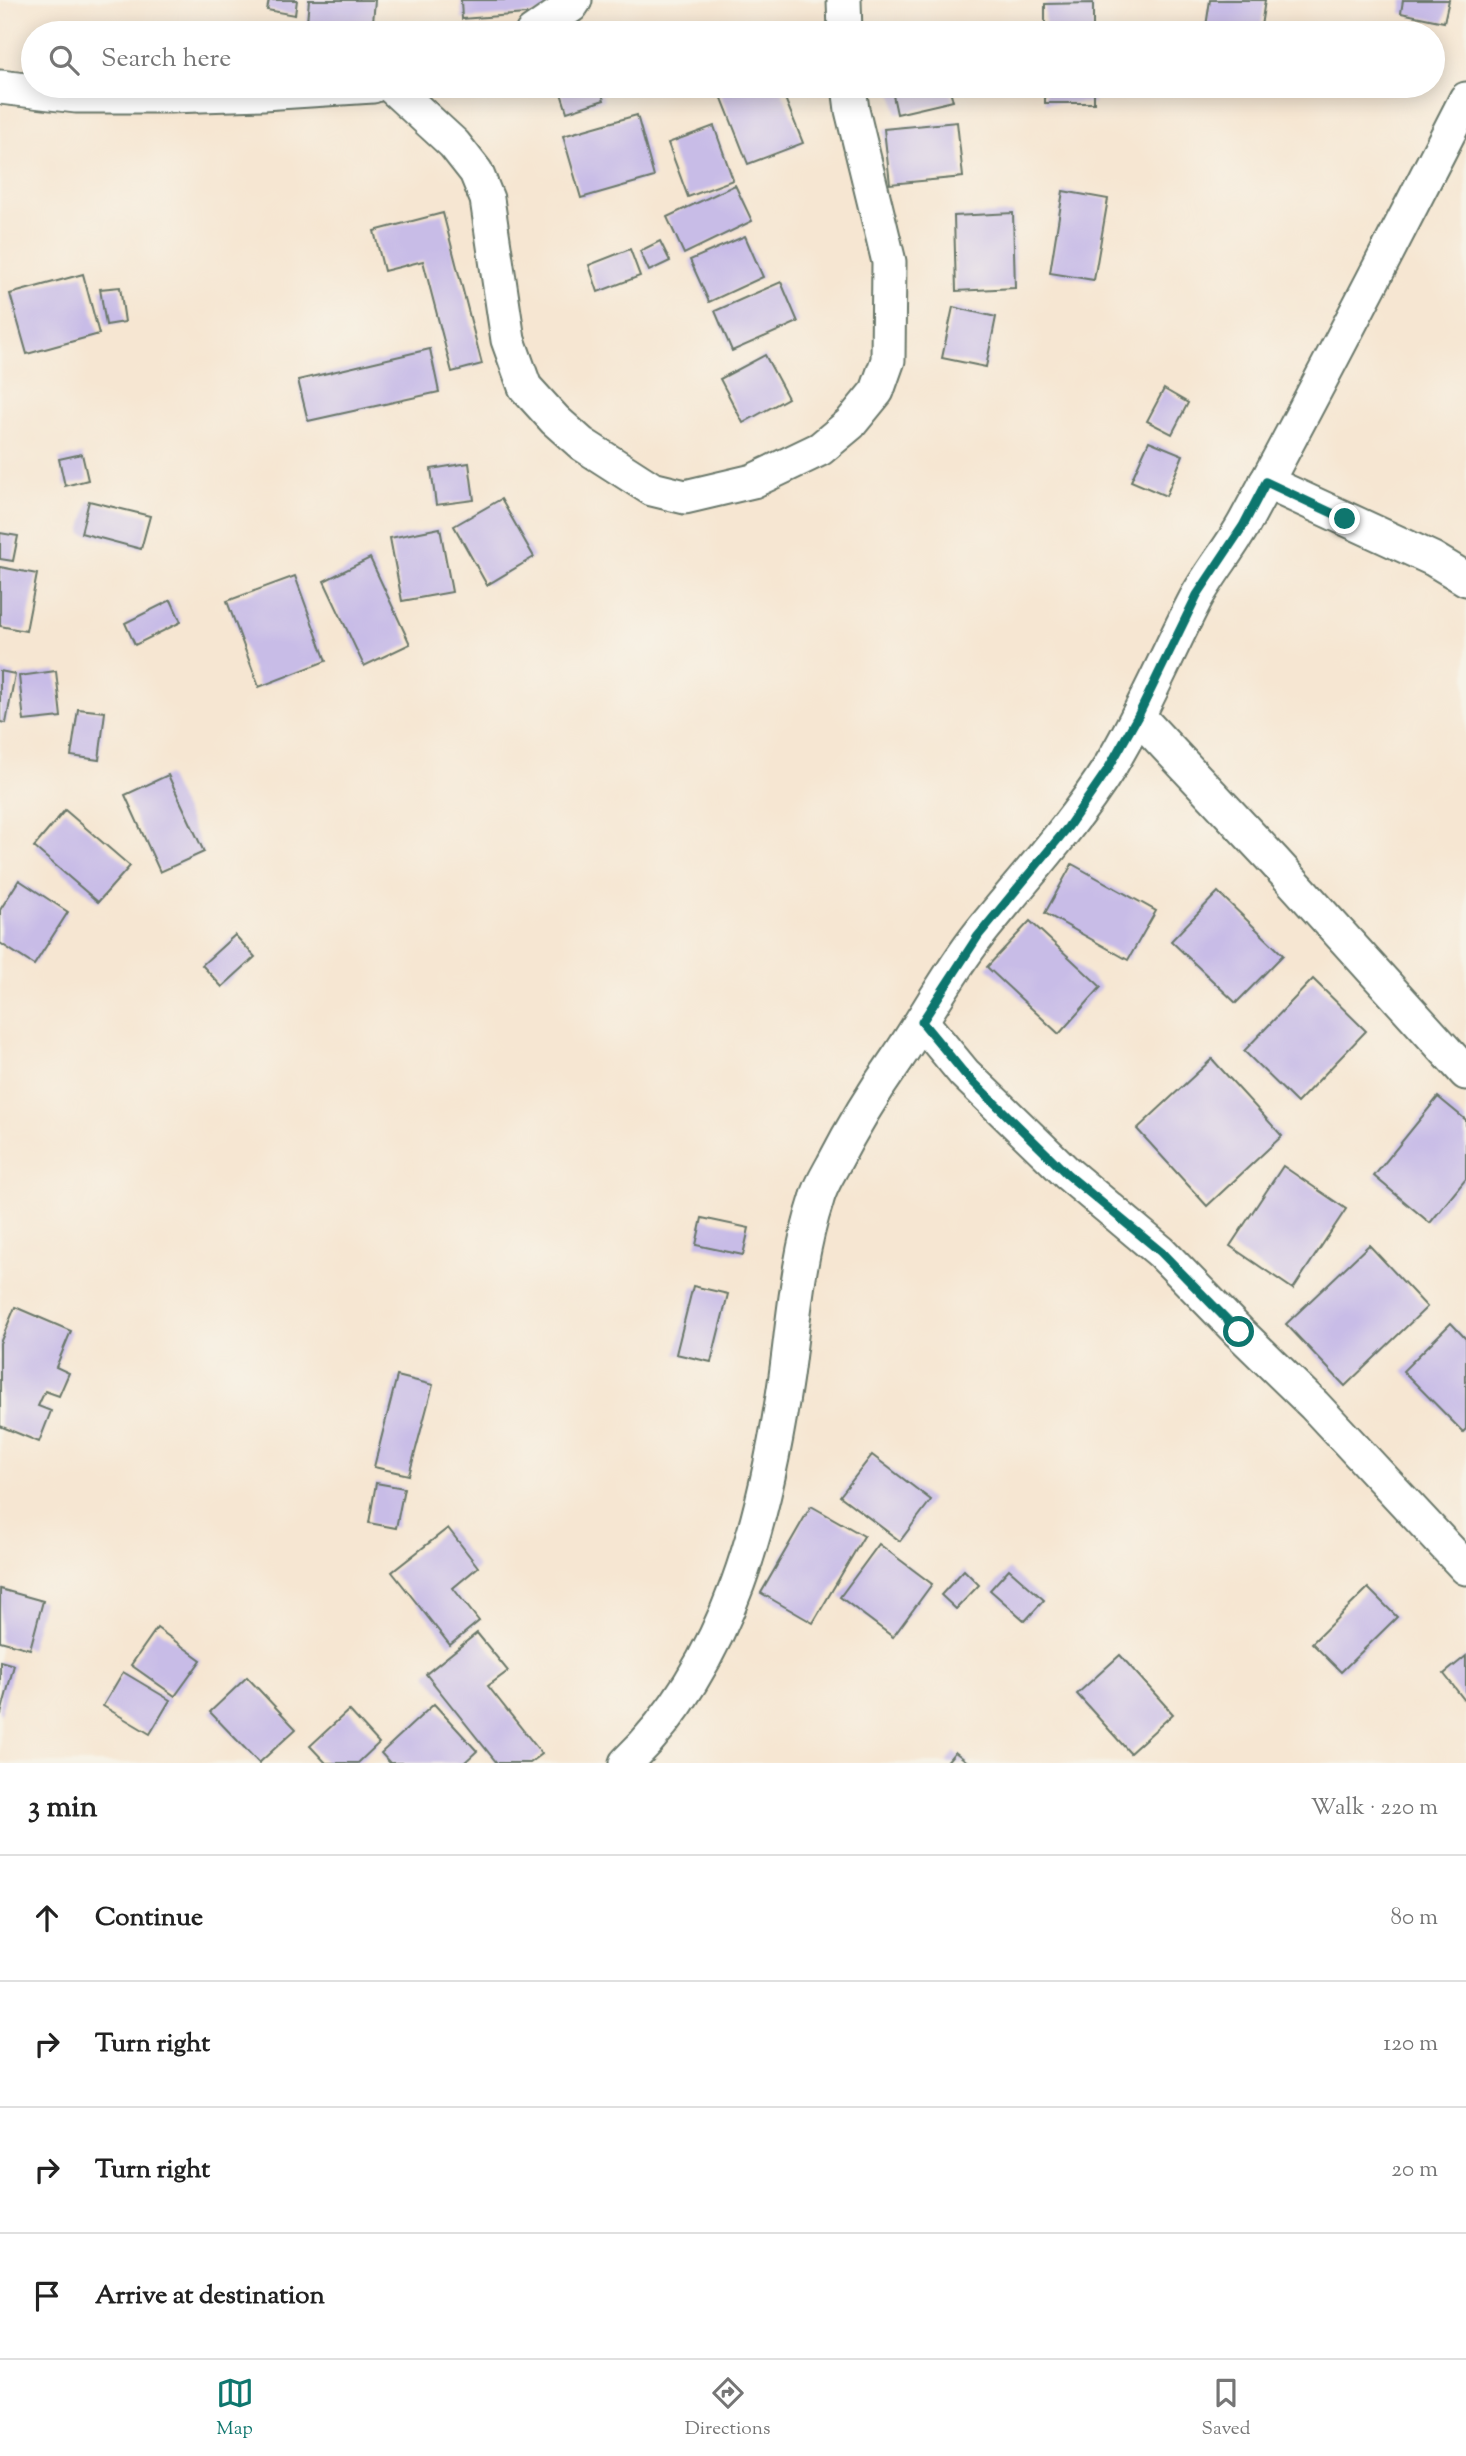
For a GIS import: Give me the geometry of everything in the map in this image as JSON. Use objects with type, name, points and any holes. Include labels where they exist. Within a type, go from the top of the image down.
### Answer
[{"type":"street","points":[[550,21],[575,0]]},
{"type":"street","points":[[844,0],[845,21]]},
{"type":"street","points":[[0,87],[21,89]]},
{"type":"street","points":[[404,98],[454,144],[476,172],[486,199],[508,340],[525,387],[555,420],[582,444],[652,489],[685,497],[753,481],[820,449],[850,424],[877,391],[888,360],[889,262],[850,98]]},
{"type":"street","points":[[626,1763],[646,1743],[689,1688],[725,1616],[743,1569],[767,1487],[786,1377],[797,1279],[817,1196],[868,1101],[978,936],[1074,818],[1108,769],[1138,716],[1197,595],[1243,526],[1398,234],[1466,99]]},
{"type":"street","points":[[1266,482],[1433,559],[1466,579]]},
{"type":"street","points":[[1138,716],[1466,1073]]},
{"type":"street","points":[[922,1022],[964,1073],[1067,1174],[1161,1252],[1314,1405],[1466,1568]]},
{"type":"building","points":[[269,0],[297,0],[295,15],[267,10]]},
{"type":"building","points":[[309,0],[375,0],[373,21],[307,21]]},
{"type":"building","points":[[461,0],[550,0],[551,12],[462,19]]},
{"type":"building","points":[[1210,0],[1265,0],[1262,21],[1207,21]]},
{"type":"building","points":[[1403,0],[1449,0],[1444,21],[1401,13]]},
{"type":"building","points":[[1093,3],[1093,21],[1045,21],[1045,4]]},
{"type":"building","points":[[563,98],[604,100],[567,112]]},
{"type":"building","points":[[722,98],[785,98],[803,143],[748,164]]},
{"type":"building","points":[[894,98],[952,98],[953,101],[897,114]]},
{"type":"building","points":[[1045,98],[1094,98],[1094,103],[1045,103]]},
{"type":"building","points":[[637,115],[654,177],[581,198],[563,136]]},
{"type":"building","points":[[957,122],[963,177],[890,184],[884,129]]},
{"type":"building","points":[[714,126],[733,180],[688,197],[668,143]]},
{"type":"building","points":[[735,185],[752,221],[684,254],[667,217]]},
{"type":"building","points":[[1063,191],[1108,199],[1094,280],[1050,273]]},
{"type":"building","points":[[443,213],[482,364],[452,372],[423,261],[384,271],[374,231]]},
{"type":"building","points":[[1013,213],[1015,288],[956,291],[954,216]]},
{"type":"building","points":[[745,236],[763,277],[709,302],[690,260]]},
{"type":"building","points":[[660,241],[670,261],[649,271],[640,251]]},
{"type":"building","points":[[630,249],[640,276],[598,292],[589,265]]},
{"type":"building","points":[[83,274],[99,334],[27,354],[10,294]]},
{"type":"building","points":[[781,282],[798,322],[732,351],[715,311]]},
{"type":"building","points":[[120,287],[125,322],[106,325],[100,289]]},
{"type":"building","points":[[953,307],[996,317],[986,367],[942,358]]},
{"type":"building","points":[[430,349],[439,392],[308,421],[298,380]]},
{"type":"building","points":[[765,355],[788,398],[743,423],[720,379]]},
{"type":"building","points":[[1164,389],[1188,403],[1172,434],[1147,421]]},
{"type":"building","points":[[1149,441],[1183,455],[1166,496],[1131,481]]},
{"type":"building","points":[[82,454],[88,480],[65,486],[59,459]]},
{"type":"building","points":[[469,463],[474,500],[436,505],[431,469]]},
{"type":"building","points":[[501,499],[534,557],[487,585],[454,526]]},
{"type":"building","points":[[89,501],[150,516],[141,549],[81,533]]},
{"type":"building","points":[[440,528],[452,592],[402,601],[390,538]]},
{"type":"building","points":[[0,533],[18,536],[13,561],[0,559]]},
{"type":"building","points":[[370,558],[410,644],[364,666],[324,581]]},
{"type":"building","points":[[0,567],[37,574],[26,631],[0,626]]},
{"type":"building","points":[[295,576],[326,661],[259,687],[227,601]]},
{"type":"building","points":[[171,600],[181,622],[135,645],[125,623]]},
{"type":"building","points":[[0,671],[15,674],[6,723],[0,722]]},
{"type":"building","points":[[56,671],[61,717],[24,721],[19,676]]},
{"type":"building","points":[[78,709],[105,712],[99,760],[71,756]]},
{"type":"building","points":[[168,775],[204,852],[160,872],[125,795]]},
{"type":"building","points":[[65,810],[130,866],[98,902],[34,847]]},
{"type":"building","points":[[1072,864],[1156,911],[1128,960],[1045,913]]},
{"type":"building","points":[[19,880],[68,912],[34,965],[0,943],[0,910]]},
{"type":"building","points":[[1218,892],[1283,955],[1236,1003],[1171,941]]},
{"type":"building","points":[[1030,921],[1101,987],[1059,1034],[987,967]]},
{"type":"building","points":[[235,935],[255,957],[222,987],[202,965]]},
{"type":"building","points":[[1313,979],[1366,1031],[1297,1103],[1244,1051]]},
{"type":"building","points":[[1212,1059],[1282,1136],[1207,1206],[1137,1129]]},
{"type":"building","points":[[1438,1097],[1466,1120],[1466,1179],[1430,1223],[1374,1176]]},
{"type":"building","points":[[1283,1166],[1346,1209],[1293,1289],[1230,1246]]},
{"type":"building","points":[[702,1218],[749,1228],[743,1255],[696,1245]]},
{"type":"building","points":[[1369,1245],[1427,1307],[1345,1386],[1286,1324]]},
{"type":"building","points":[[693,1286],[728,1294],[711,1362],[676,1354]]},
{"type":"building","points":[[15,1307],[71,1331],[56,1367],[69,1373],[59,1396],[45,1391],[38,1406],[51,1411],[39,1442],[0,1426],[0,1343]]},
{"type":"building","points":[[1451,1323],[1466,1339],[1466,1429],[1463,1432],[1403,1371]]},
{"type":"building","points":[[397,1376],[433,1385],[409,1475],[374,1467]]},
{"type":"building","points":[[872,1455],[931,1500],[900,1541],[840,1496]]},
{"type":"building","points":[[376,1483],[404,1488],[396,1528],[369,1523]]},
{"type":"building","points":[[811,1506],[864,1536],[813,1623],[761,1593]]},
{"type":"building","points":[[448,1528],[478,1567],[453,1588],[479,1621],[450,1645],[392,1572]]},
{"type":"building","points":[[879,1544],[932,1584],[893,1637],[840,1597]]},
{"type":"building","points":[[1009,1569],[1044,1600],[1025,1621],[990,1590]]},
{"type":"building","points":[[964,1570],[979,1585],[956,1609],[941,1595]]},
{"type":"building","points":[[1368,1588],[1397,1617],[1341,1672],[1312,1643]]},
{"type":"building","points":[[0,1589],[43,1601],[30,1649],[0,1641]]},
{"type":"building","points":[[157,1628],[201,1660],[175,1696],[131,1665]]},
{"type":"building","points":[[477,1633],[508,1671],[488,1686],[542,1754],[530,1763],[497,1763],[426,1674]]},
{"type":"building","points":[[1120,1655],[1173,1714],[1130,1753],[1077,1694]]},
{"type":"building","points":[[1466,1656],[1466,1702],[1444,1674]]},
{"type":"building","points":[[0,1661],[14,1665],[1,1714],[0,1714]]},
{"type":"building","points":[[123,1672],[170,1700],[150,1734],[103,1706]]},
{"type":"building","points":[[247,1677],[296,1729],[259,1763],[210,1712]]},
{"type":"building","points":[[434,1704],[477,1751],[464,1763],[390,1763],[381,1753]]},
{"type":"building","points":[[349,1710],[379,1743],[358,1763],[326,1763],[310,1746]]},
{"type":"building","points":[[955,1752],[969,1763],[946,1763]]},
{"type":"route","points":[[1239,1332],[1161,1252],[1067,1174],[964,1073],[922,1022],[978,936],[1068,827],[1108,769],[1138,716],[1197,595],[1243,526],[1266,482],[1345,519]]}]
